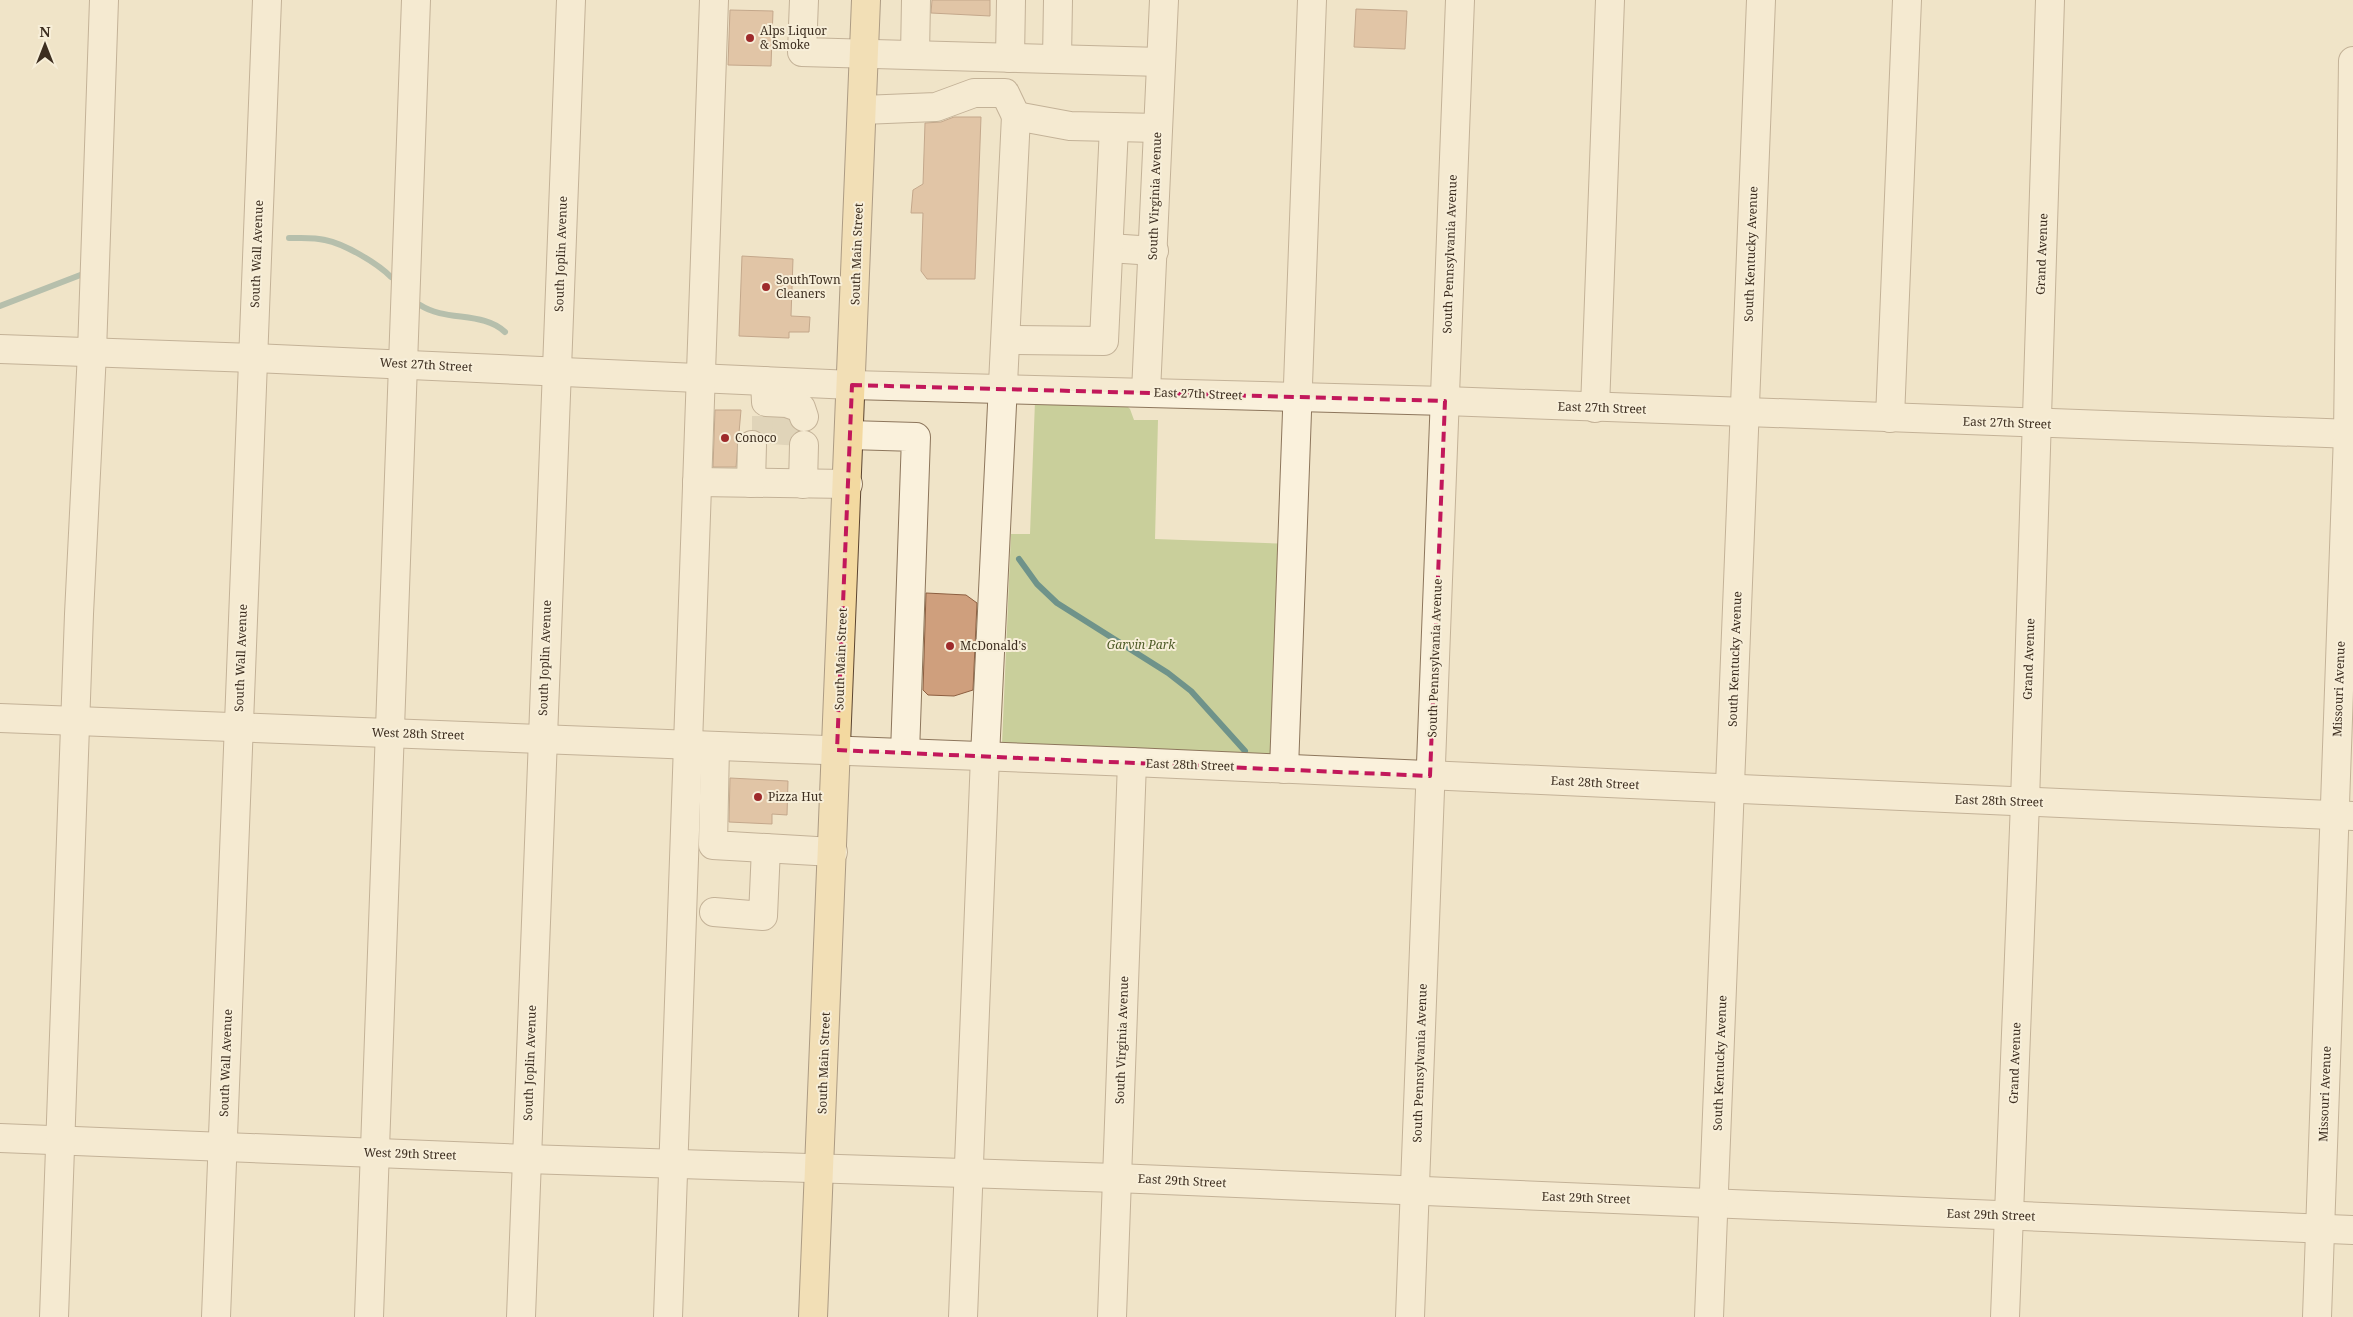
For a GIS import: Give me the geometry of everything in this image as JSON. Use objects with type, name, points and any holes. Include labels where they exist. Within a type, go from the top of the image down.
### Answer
[{"type":"main road","name":"South Main Street","points":[[813,1317],[850,435],[866,0]]},
{"type":"street","points":[[54,1317],[104,0]]},
{"type":"street","name":"South Wall Avenue","points":[[216,1317],[267,0]]},
{"type":"street","points":[[369,1317],[416,0]]},
{"type":"street","name":"South Joplin Avenue","points":[[521,1317],[571,0]]},
{"type":"street","points":[[668,1317],[714,0]]},
{"type":"street","points":[[804,0],[802,52],[1161,62]]},
{"type":"street","points":[[915,55],[916,0]]},
{"type":"street","points":[[1010,58],[1011,0]]},
{"type":"street","points":[[1057,59],[1058,0]]},
{"type":"street","name":"South Virginia Avenue","points":[[1146,392],[1164,0]]},
{"type":"street","points":[[1284,769],[1312,0]]},
{"type":"street","name":"South Pennsylvania Avenue","points":[[1410,1317],[1460,0]]},
{"type":"street","points":[[1595,408],[1610,0]]},
{"type":"street","name":"South Kentucky Avenue","points":[[1709,1317],[1761,0]]},
{"type":"street","points":[[1890,418],[1906,0]]},
{"type":"street","name":"Grand Avenue","points":[[2006,1317],[2025,802],[2050,0]]},
{"type":"street","name":"Missouri Avenue","points":[[2318,1317],[2320,1229],[2344,816],[2353,61]]},
{"type":"street","points":[[862,110],[936,107],[974,93],[1005,93],[1016,116],[985,756],[963,1317]]},
{"type":"street","points":[[1016,116],[1070,126],[1158,128]]},
{"type":"street","points":[[1006,340],[1104,341],[1114,127]]},
{"type":"street","points":[[1109,248],[1154,250]]},
{"type":"street","name":"West 27th Street","points":[[0,349],[403,364],[701,378],[775,408],[852,385]]},
{"type":"street","name":"East 27th Street","points":[[852,385],[1298,396],[2350,434]]},
{"type":"street","points":[[850,435],[916,437],[905,753]]},
{"type":"street","points":[[776,483],[777,445],[776,483]]},
{"type":"street","points":[[697,482],[848,484]]},
{"type":"street","name":"West 28th Street","points":[[0,718],[837,750]]},
{"type":"street","points":[[715,746],[713,845],[833,852]]},
{"type":"street","name":"East 28th Street","points":[[837,750],[2344,816]]},
{"type":"street","name":"South Virginia Avenue","points":[[1112,1317],[1132,762]]},
{"type":"street","points":[[714,912],[763,916],[766,848]]},
{"type":"street","name":"West 29th Street","points":[[0,1138],[820,1169]]},
{"type":"street","name":"East 29th Street","points":[[820,1169],[1116,1178],[2353,1230]]},
{"type":"highlighted area","points":[[852,385],[1445,401],[1430,776],[837,750]]},
{"type":"green space","name":"Garvin Park","points":[[1035,401],[1126,405],[1130,409],[1134,420],[1158,420],[1155,539],[1292,544],[1281,757],[1002,744],[1011,534],[1030,534]]},
{"type":"building","points":[[932,0],[990,0],[990,16],[931,13]]},
{"type":"building","points":[[1356,9],[1407,11],[1405,49],[1354,47]]},
{"type":"building","name":"Alps Liquor & Smoke","points":[[730,10],[773,11],[771,66],[728,65]]},
{"type":"building","points":[[954,117],[981,117],[975,279],[927,279],[921,271],[923,213],[911,213],[913,190],[923,184],[925,123],[941,122]]},
{"type":"building","name":"SouthTown Cleaners","points":[[742,256],[793,259],[791,316],[810,317],[809,332],[789,332],[789,338],[739,336]]},
{"type":"building","name":"Conoco","points":[[715,410],[741,410],[736,467],[713,467]]},
{"type":"building","name":"McDonald's","points":[[926,593],[966,595],[977,603],[973,690],[954,696],[928,695],[923,690]]},
{"type":"building","name":"Pizza Hut","points":[[730,778],[788,781],[787,815],[772,814],[772,824],[729,822]]},
{"type":"waterway","points":[[289,238],[316,238],[333,242],[369,260],[391,277]]},
{"type":"waterway","points":[[0,306],[83,274]]},
{"type":"waterway","points":[[420,305],[441,313],[486,321],[505,332]]},
{"type":"waterway","points":[[1019,559],[1037,584],[1057,603],[1168,673],[1191,691],[1245,751]]},
{"type":"tunnel","points":[[766,416],[766,445]]},
{"type":"tunnel","points":[[785,445],[787,417]]},
{"type":"place","name":"Alps Liquor & Smoke","points":[[750,38]]},
{"type":"place","name":"SouthTown Cleaners","points":[[766,287]]},
{"type":"place","name":"Conoco","points":[[725,438]]},
{"type":"place","name":"McDonald's","points":[[950,646]]},
{"type":"place","name":"Pizza Hut","points":[[758,797]]}]
